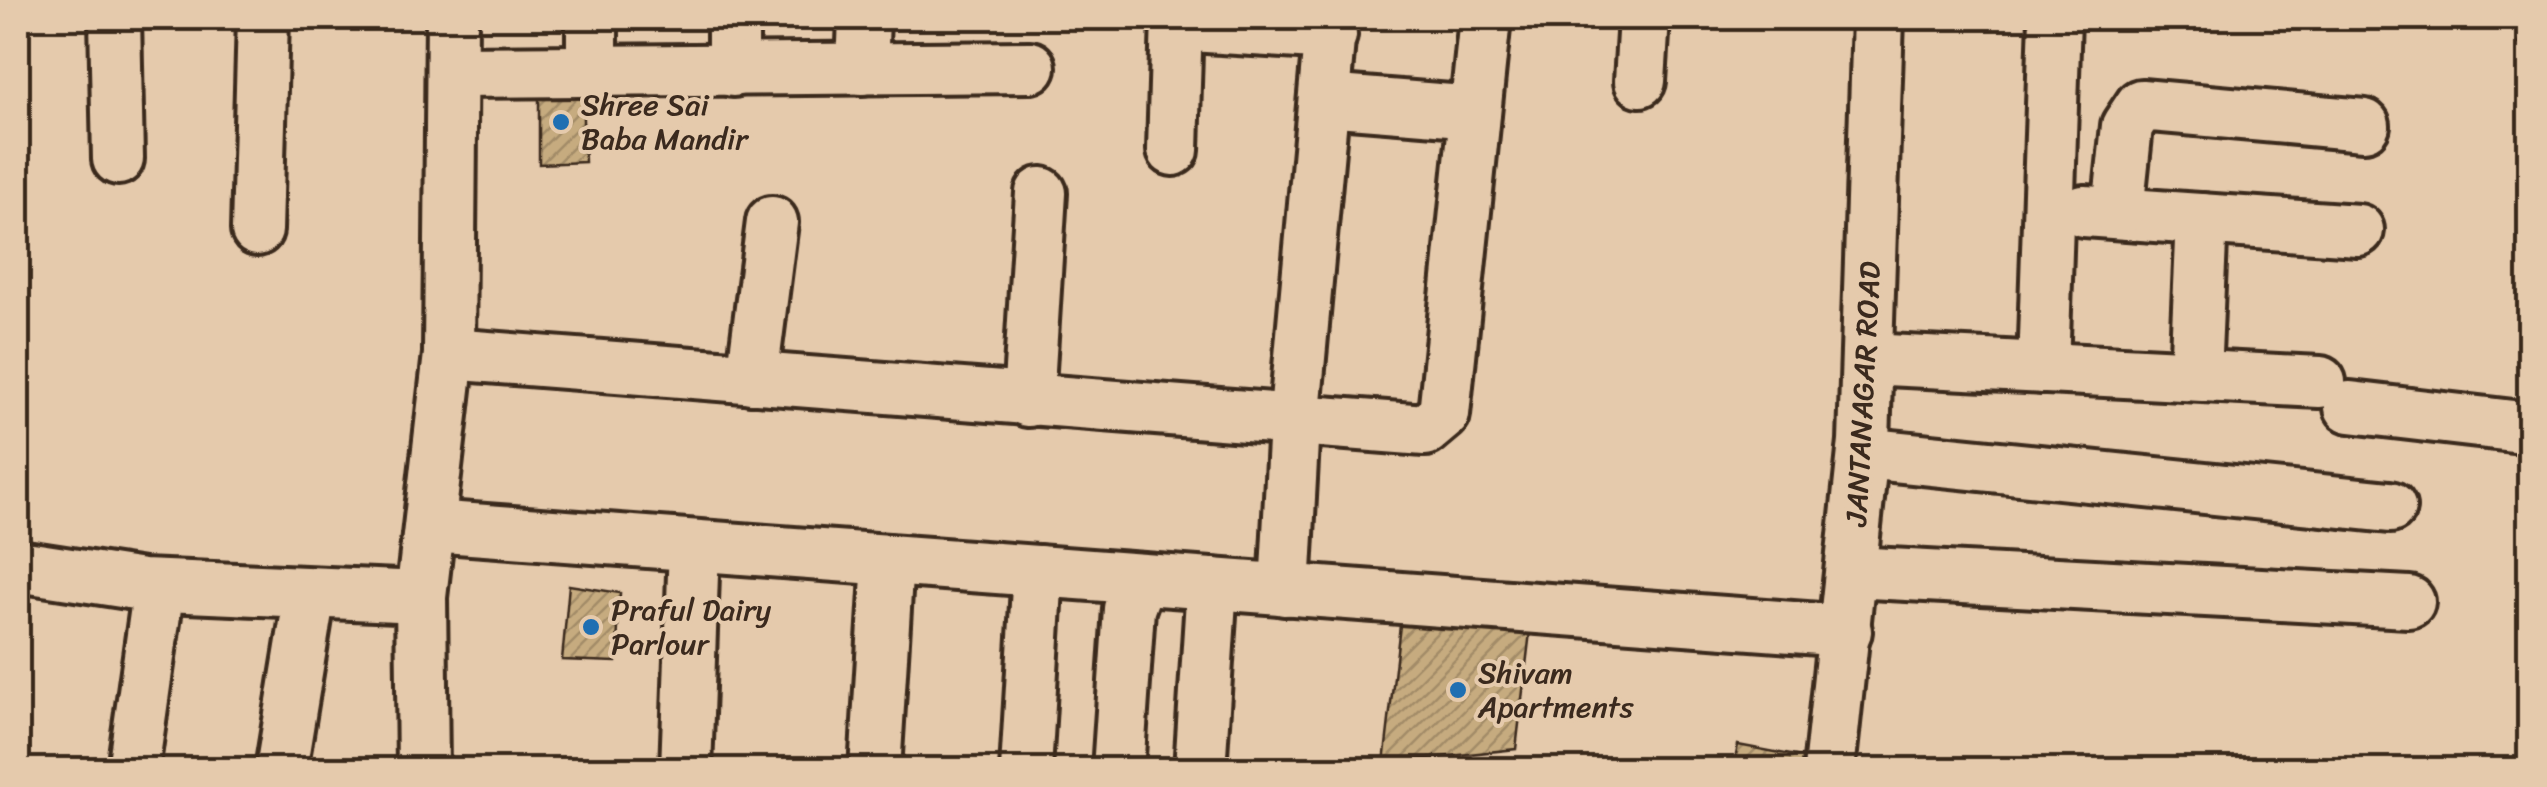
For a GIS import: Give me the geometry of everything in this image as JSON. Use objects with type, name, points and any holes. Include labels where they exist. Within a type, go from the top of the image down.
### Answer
[{"type":"street","points":[[115,18],[118,159]]},
{"type":"street","points":[[257,230],[263,18]]},
{"type":"street","points":[[423,770],[421,597],[449,354],[452,18]]},
{"type":"street","points":[[592,18],[592,72]]},
{"type":"street","points":[[733,71],[734,18]]},
{"type":"street","points":[[862,69],[864,18]]},
{"type":"street","points":[[449,354],[1425,430],[1444,414],[1485,18]]},
{"type":"street","points":[[1640,80],[1644,18]]},
{"type":"street","name":"JANTANAGAR ROAD","points":[[1829,770],[1863,453],[1878,18]]},
{"type":"street","points":[[2043,368],[2056,18]]},
{"type":"street","points":[[1174,150],[1176,21],[1331,26],[1294,422],[1285,590]]},
{"type":"street","points":[[454,72],[1030,66]]},
{"type":"street","points":[[1324,100],[1475,112]]},
{"type":"street","points":[[2118,211],[2127,126],[2141,106],[2364,125]]},
{"type":"street","points":[[1028,401],[1041,194]]},
{"type":"street","points":[[2048,211],[2118,211],[2358,230]]},
{"type":"street","points":[[2195,375],[2202,219]]},
{"type":"street","points":[[752,378],[772,222]]},
{"type":"street","points":[[1867,359],[2195,375],[2335,394],[2530,428]]},
{"type":"street","points":[[1863,453],[2390,507]]},
{"type":"street","points":[[430,526],[1846,631]]},
{"type":"street","points":[[686,770],[694,546]]},
{"type":"street","points":[[874,770],[888,560]]},
{"type":"street","points":[[1026,770],[1038,571]]},
{"type":"street","points":[[1852,572],[2408,602]]},
{"type":"street","points":[[19,573],[159,586],[421,597]]},
{"type":"street","points":[[1118,770],[1129,610],[1140,579]]},
{"type":"street","points":[[1200,770],[1212,584]]},
{"type":"street","points":[[133,770],[159,586]]},
{"type":"street","points":[[282,770],[310,593]]},
{"type":"building","points":[[2524,18],[2530,18],[2530,46],[2519,44]]},
{"type":"building","name":"Shree Sai Baba Mandir","points":[[581,79],[585,162],[539,164],[539,82]]},
{"type":"building","name":"Praful Dairy Parlour","points":[[569,585],[620,593],[616,662],[562,660]]},
{"type":"building","name":"Shivam Apartments","points":[[1400,625],[1530,632],[1516,749],[1384,763]]},
{"type":"building","points":[[1738,745],[1802,757],[1801,770],[1733,770]]},
{"type":"place","name":"Shree Sai Baba Mandir","points":[[561,122]]},
{"type":"place","name":"Praful Dairy Parlour","points":[[591,627]]},
{"type":"place","name":"Shivam Apartments","points":[[1458,690]]}]
